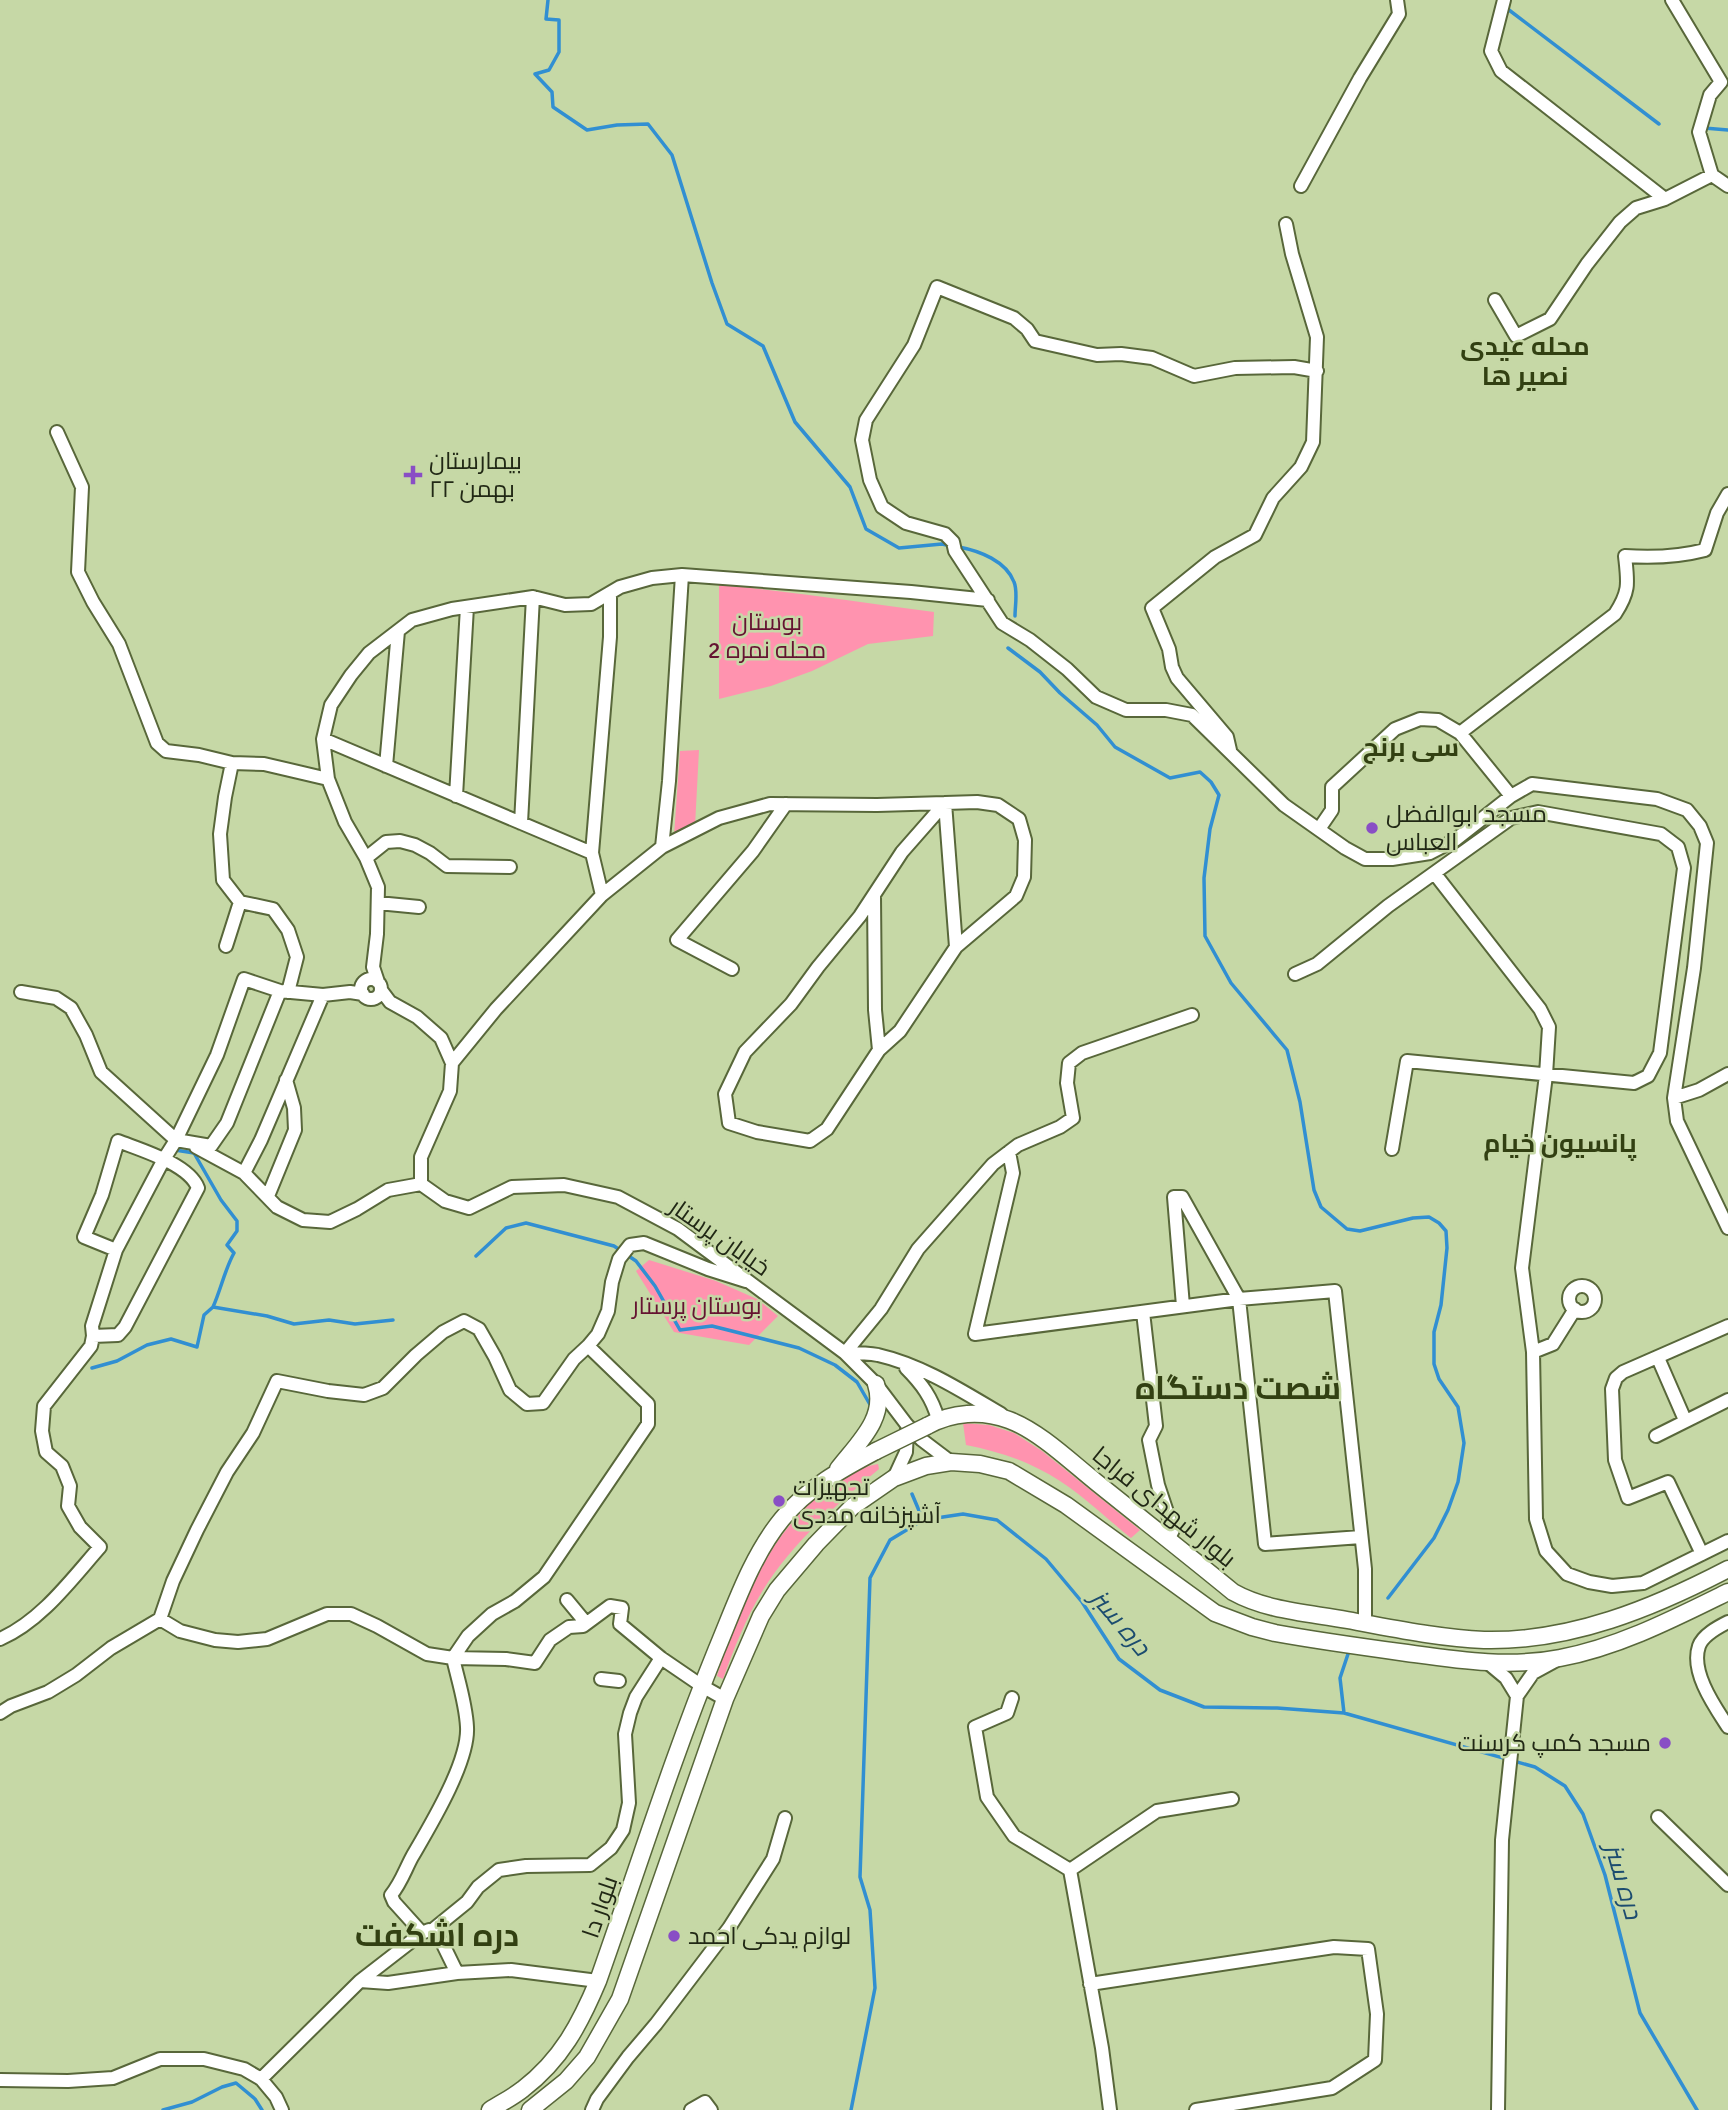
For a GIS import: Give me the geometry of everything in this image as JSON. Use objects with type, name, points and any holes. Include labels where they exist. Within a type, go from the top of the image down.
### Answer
[{"type":"main road","points":[[832,1476],[875,1420],[880,1398],[876,1384]]},
{"type":"main road","name":"بلوار شهدای فراجا","points":[[702,1686],[744,1584],[782,1518],[807,1493],[832,1476],[921,1425],[963,1413],[1010,1420],[1046,1441],[1233,1592],[1247,1600],[1278,1608],[1424,1634],[1485,1640],[1542,1636],[1623,1617],[1728,1569]]},
{"type":"main road","points":[[725,1699],[761,1616],[777,1590],[816,1544],[852,1507],[894,1478],[926,1466],[951,1462],[1009,1471],[1038,1487],[1116,1540],[1215,1613],[1252,1627],[1288,1636],[1424,1656],[1514,1663],[1560,1658],[1597,1648],[1664,1623],[1728,1592]]},
{"type":"main road","name":"بلوار دا","points":[[490,2110],[522,2090],[545,2070],[565,2046],[583,2017],[702,1686]]},
{"type":"main road","name":"بلوار دا","points":[[538,2108],[587,2057],[620,2000],[725,1699]]},
{"type":"street","points":[[1301,186],[1360,78],[1399,14],[1397,0]]},
{"type":"street","points":[[1504,0],[1491,51],[1501,71],[1665,199]]},
{"type":"street","points":[[1672,0],[1721,82],[1710,95],[1699,132],[1712,174],[1728,186]]},
{"type":"street","points":[[1495,300],[1516,336],[1550,319],[1587,264],[1620,222],[1636,208],[1665,199],[1712,174]]},
{"type":"street","points":[[1231,753],[1227,737],[1177,678],[1169,649],[1152,608],[1214,556],[1255,535],[1273,498],[1300,467],[1314,442],[1317,337],[1292,254],[1286,224]]},
{"type":"street","points":[[1317,371],[1294,367],[1235,368],[1194,376],[1152,358],[1121,354],[1097,355],[1035,341],[1027,329],[1014,318],[937,287],[914,345],[866,420],[862,440],[870,480],[882,507],[906,523],[945,534],[1002,623],[1030,640],[1067,669],[1096,697],[1126,710],[1166,710],[1192,715],[1284,805],[1365,859],[1392,859],[1430,853],[1455,840],[1511,796],[1532,784],[1657,799],[1687,810],[1700,826],[1707,843],[1694,968],[1674,1098],[1676,1121],[1728,1228]]},
{"type":"street","points":[[57,432],[82,487],[78,572],[93,603],[119,644],[157,743],[166,751],[232,763],[264,764],[328,779]]},
{"type":"street","points":[[1460,733],[1615,614],[1626,597],[1628,579],[1625,556],[1657,558],[1688,555],[1705,550],[1717,513],[1728,494]]},
{"type":"street","points":[[368,990],[373,967],[378,887],[366,858],[345,822],[328,779],[323,739],[331,705],[351,675],[369,653],[412,620],[452,609],[533,597],[565,605],[591,604],[620,587],[653,578],[682,575],[988,600]]},
{"type":"street","points":[[662,847],[669,781],[682,575]]},
{"type":"street","points":[[602,895],[592,853],[610,637],[610,593]]},
{"type":"street","points":[[521,823],[533,597]]},
{"type":"street","points":[[456,796],[467,607]]},
{"type":"street","points":[[386,766],[398,631]]},
{"type":"street","points":[[1319,830],[1332,810],[1332,787],[1395,729],[1420,719],[1438,720],[1460,733],[1511,796]]},
{"type":"street","points":[[323,739],[592,853]]},
{"type":"street","points":[[181,1141],[211,1146],[227,1123],[297,957],[288,930],[273,909],[240,902],[223,880],[220,834],[232,763]]},
{"type":"street","points":[[452,1063],[496,1009],[602,895],[662,847],[719,818],[770,804],[977,802],[998,805],[1019,819],[1025,840],[1024,877],[1016,896],[956,947],[900,1031],[879,1050],[827,1129],[810,1141],[757,1132],[729,1123],[724,1094],[745,1052],[791,1004],[860,916],[902,852],[945,803]]},
{"type":"street","points":[[945,803],[956,947]]},
{"type":"street","points":[[732,969],[677,940],[753,851],[786,804]]},
{"type":"street","points":[[1295,975],[1317,964],[1388,906],[1511,818],[1538,812],[1661,834],[1678,847],[1684,868],[1676,941],[1660,1053],[1648,1076],[1634,1083],[1407,1061],[1392,1149]]},
{"type":"street","points":[[366,858],[386,842],[400,841],[422,849],[447,866],[510,867]]},
{"type":"street","points":[[1435,874],[1540,1009],[1549,1027],[1546,1075],[1522,1268],[1533,1352],[1536,1519],[1546,1551],[1567,1574],[1612,1586],[1643,1583],[1728,1541]]},
{"type":"street","points":[[873,896],[875,1010],[879,1050]]},
{"type":"street","points":[[226,946],[240,902]]},
{"type":"street","points":[[378,902],[419,907]]},
{"type":"street","points":[[0,1639],[12,1634],[41,1612],[100,1547],[80,1527],[68,1506],[70,1486],[62,1466],[46,1452],[42,1431],[44,1406],[91,1346],[92,1326],[117,1250],[164,1159],[181,1141],[244,979],[284,991],[323,995],[368,990],[417,1017],[441,1038],[452,1063],[450,1091],[421,1157],[421,1184],[388,1190],[330,1222],[303,1220],[276,1207],[244,1173],[181,1141],[101,1072],[86,1035],[71,1008],[56,998],[21,992]]},
{"type":"street","points":[[244,1173],[261,1140],[323,995]]},
{"type":"street","points":[[845,1353],[881,1309],[918,1249],[993,1164],[1018,1145],[1060,1127],[1073,1118],[1067,1083],[1069,1063],[1082,1053],[1192,1015]]},
{"type":"street","points":[[1674,1098],[1699,1090],[1728,1074]]},
{"type":"street","points":[[268,1196],[295,1130],[294,1108],[286,1080]]},
{"type":"street","points":[[93,1336],[118,1335],[125,1327],[198,1188],[195,1179],[164,1159],[118,1141],[102,1195],[84,1237],[117,1250]]},
{"type":"street","points":[[1009,1152],[1013,1173],[975,1334],[1239,1299],[1335,1290],[1365,1569],[1365,1624]]},
{"type":"street","name":"خیابان پرستار","points":[[421,1184],[445,1201],[470,1208],[512,1187],[564,1185],[618,1197],[678,1229],[845,1353],[921,1425]]},
{"type":"street","points":[[1183,1306],[1174,1197],[1182,1197],[1239,1299],[1265,1544],[1361,1537]]},
{"type":"street","points":[[0,1713],[48,1692],[76,1675],[111,1647],[160,1619],[173,1581],[197,1530],[227,1472],[253,1433],[277,1381],[363,1395],[383,1388],[443,1332],[464,1321],[479,1329],[510,1390],[527,1404],[543,1403],[574,1359],[598,1334],[608,1311],[612,1282],[620,1259],[629,1245],[644,1243],[746,1281]]},
{"type":"street","points":[[1533,1352],[1553,1344],[1575,1309]]},
{"type":"street","points":[[1143,1312],[1156,1426],[1149,1440],[1158,1485],[1172,1530],[1168,1540]]},
{"type":"street","points":[[1702,1555],[1668,1482],[1628,1498],[1615,1460],[1612,1389],[1616,1378],[1623,1372],[1728,1326]]},
{"type":"street","points":[[422,1933],[394,1902],[391,1895],[399,1886],[432,1824],[465,1746],[467,1727],[453,1658],[468,1636],[492,1614],[515,1601],[544,1577],[648,1424],[648,1404],[588,1346]]},
{"type":"street","points":[[845,1353],[877,1355],[901,1362],[962,1391],[1010,1420]]},
{"type":"street","points":[[1658,1358],[1685,1420]]},
{"type":"street","points":[[894,1478],[932,1399],[901,1362]]},
{"type":"street","points":[[1656,1436],[1728,1400]]},
{"type":"street","points":[[921,1425],[928,1445],[951,1462]]},
{"type":"street","points":[[567,1600],[586,1623]]},
{"type":"street","points":[[160,1619],[180,1631],[215,1640],[238,1642],[267,1639],[327,1614],[351,1614],[427,1654],[534,1663],[550,1640],[569,1627],[583,1626],[610,1606],[622,1608],[620,1624],[661,1658],[725,1699]]},
{"type":"street","points":[[1728,1622],[1712,1630],[1699,1645],[1698,1666],[1707,1695],[1728,1727]]},
{"type":"street","points":[[261,2079],[359,1981],[422,1933],[435,1928],[467,1902],[478,1887],[499,1870],[590,1865],[611,1848],[623,1830],[629,1803],[625,1734],[630,1713],[636,1697],[661,1658]]},
{"type":"street","points":[[1498,2110],[1502,1840],[1513,1722],[1517,1696],[1533,1674],[1560,1658]]},
{"type":"street","points":[[1488,1662],[1506,1678],[1517,1696]]},
{"type":"street","points":[[601,1679],[619,1681]]},
{"type":"street","points":[[1012,1698],[1007,1713],[975,1727],[987,1797],[1014,1836],[1070,1870],[1110,2110]]},
{"type":"street","points":[[1070,1870],[1157,1811],[1231,1799]]},
{"type":"street","points":[[1658,1817],[1728,1885]]},
{"type":"street","points":[[592,2110],[628,2057],[729,1928],[773,1859],[785,1818]]},
{"type":"street","points":[[435,1928],[457,1973]]},
{"type":"street","points":[[1090,1984],[1334,1947],[1368,1949],[1377,2014],[1374,2060],[1332,2088],[1196,2110]]},
{"type":"street","points":[[359,1981],[387,1983],[457,1973],[511,1970],[598,1981]]},
{"type":"street","points":[[0,2080],[68,2081],[113,2078],[160,2059],[204,2059],[244,2069],[261,2079],[276,2097],[282,2110]]},
{"type":"street","points":[[691,2110],[705,2102],[710,2110]]},
{"type":"green space","name":"بوستان محله نمره 2","points":[[719,585],[934,612],[933,636],[868,644],[812,671],[771,686],[719,699]]},
{"type":"green space","points":[[699,750],[695,826],[674,836],[680,751]]},
{"type":"green space","name":"بوستان پرستار","points":[[649,1260],[716,1281],[757,1299],[778,1316],[749,1345],[674,1332],[636,1271]]},
{"type":"green space","points":[[963,1423],[989,1425],[1014,1433],[1042,1451],[1140,1530],[1131,1538],[1052,1476],[1012,1457],[966,1445]]},
{"type":"green space","points":[[878,1464],[879,1469],[816,1525],[787,1556],[763,1590],[746,1622],[723,1679],[717,1676],[736,1623],[759,1572],[789,1526],[808,1505],[836,1483],[858,1470]]},
{"type":"waterway","points":[[548,0],[546,19],[559,20],[559,52],[549,70],[535,74],[552,92],[553,107],[587,130],[648,124],[672,155],[727,324],[763,346],[795,422],[850,487],[866,529],[899,548],[942,544],[951,546]]},
{"type":"waterway","points":[[1509,10],[1659,124]]},
{"type":"waterway","points":[[1704,128],[1728,130]]},
{"type":"waterway","points":[[959,547],[991,558],[1005,568],[1016,590],[1015,616]]},
{"type":"waterway","points":[[1008,648],[1040,672],[1097,725],[1115,747],[1170,778],[1200,772],[1211,782],[1219,795],[1210,829],[1204,878],[1205,936],[1231,983],[1287,1050],[1300,1102],[1314,1190],[1321,1207],[1347,1229],[1360,1231],[1413,1218],[1429,1217],[1446,1231],[1447,1248],[1441,1305],[1434,1332],[1434,1364],[1439,1379],[1458,1407],[1464,1443],[1458,1482],[1434,1538],[1388,1598]]},
{"type":"waterway","points":[[175,1150],[194,1153],[221,1200],[237,1221],[237,1231],[227,1245],[234,1253],[213,1307]]},
{"type":"waterway","points":[[476,1256],[506,1228],[526,1223],[614,1246],[636,1261],[655,1286],[680,1330],[712,1326],[799,1348],[835,1365],[857,1382],[872,1408]]},
{"type":"waterway","points":[[92,1368],[117,1361],[147,1345],[171,1339],[197,1347],[204,1315],[213,1307],[267,1316],[294,1324],[329,1320],[355,1324],[393,1320]]},
{"type":"waterway","points":[[912,1494],[923,1520]]},
{"type":"waterway","name":"دره سبز","points":[[851,2110],[875,1988],[870,1910],[860,1877],[870,1578],[890,1540],[923,1520],[963,1514],[997,1520],[1046,1559],[1082,1602],[1119,1659],[1160,1690],[1204,1707],[1277,1708],[1344,1713],[1535,1767],[1565,1786],[1583,1814],[1605,1875],[1640,2013],[1697,2110]]},
{"type":"waterway","points":[[1344,1713],[1340,1678],[1348,1654]]},
{"type":"waterway","points":[[163,2110],[192,2102],[236,2083],[255,2099],[262,2110]]},
{"type":"place","name":"بیمارستان ۲۲ بهمن","points":[[413,475]]},
{"type":"place","name":"مسجد ابوالفضل العباس","points":[[1372,828]]},
{"type":"place","name":"تجهیزات آشپزخانه مددی","points":[[779,1501]]},
{"type":"place","name":"مسجد کمپ کرسنت","points":[[1665,1743]]},
{"type":"place","name":"لوازم یدکی احمد","points":[[674,1936]]},
{"type":"district","name":"محله عیدی نصیر ها","points":[[1525,361]]},
{"type":"district","name":"سی برنج","points":[[1411,747]]},
{"type":"district","name":"پانسیون خیام","points":[[1560,1143]]},
{"type":"district","name":"شصت دستگاه","points":[[1238,1388]]},
{"type":"district","name":"دره اشکفت","points":[[437,1935]]}]
